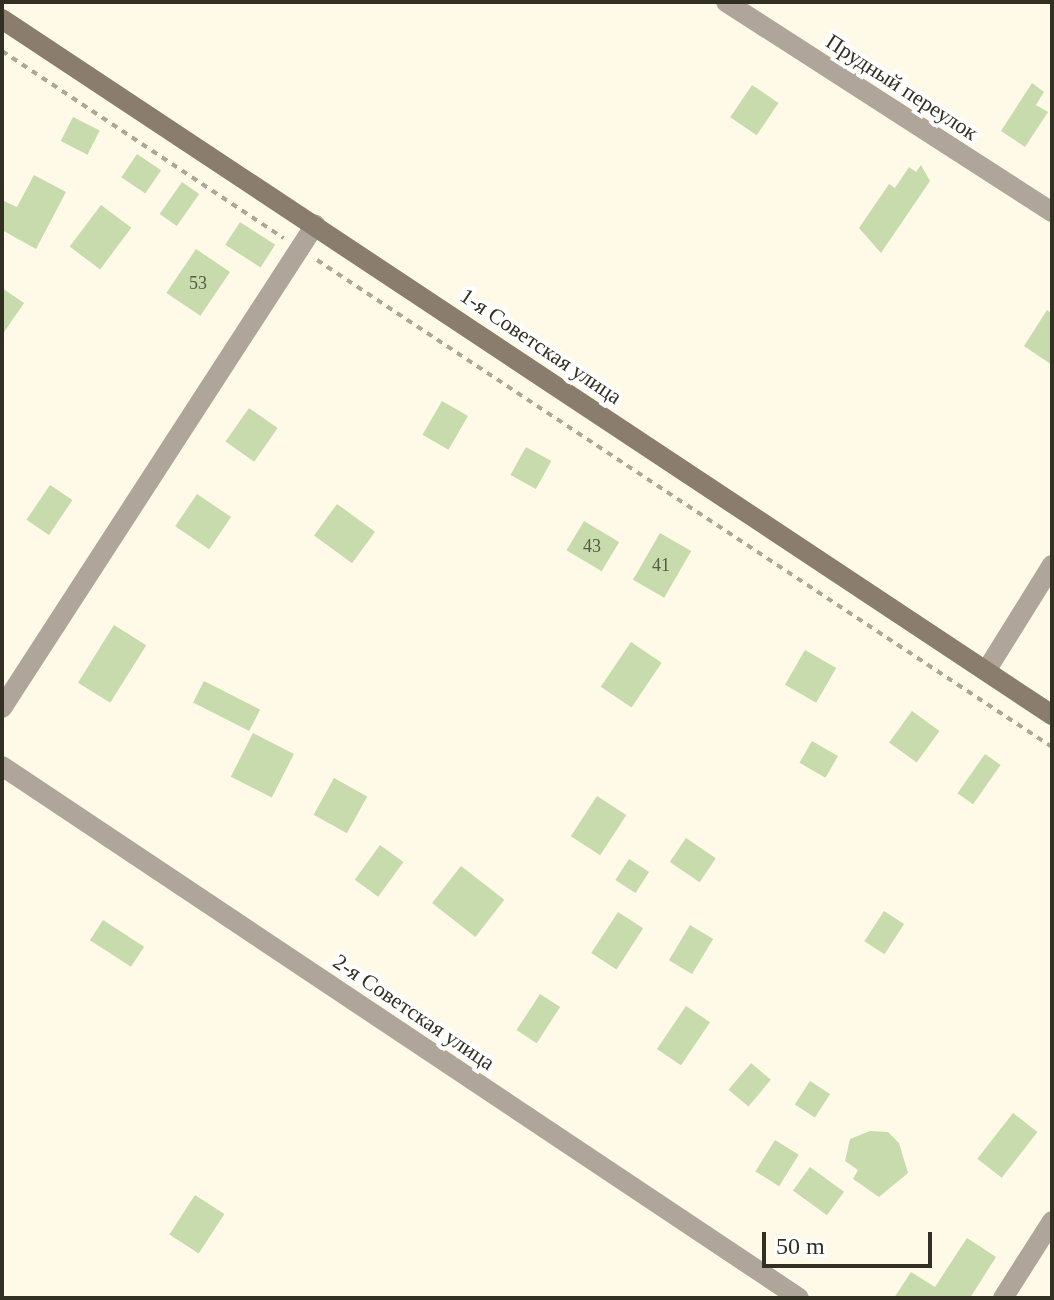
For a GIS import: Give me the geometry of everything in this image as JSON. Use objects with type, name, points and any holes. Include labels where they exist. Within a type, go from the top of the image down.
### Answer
[{"type":"main road","name":"1-я Советская улица","points":[[2,19],[1052,715]]},
{"type":"street","name":"Прудный переулок","points":[[726,2],[1052,212]]},
{"type":"street","points":[[2,708],[315,225]]},
{"type":"street","points":[[986,671],[1052,565]]},
{"type":"street","name":"2-я Советская улица","points":[[2,766],[799,1298]]},
{"type":"street","points":[[1003,1298],[1052,1221]]},
{"type":"path","points":[[2,51],[1052,747]]},
{"type":"building","points":[[1032,83],[1044,92],[1036,105],[1048,112],[1025,147],[1001,131]]},
{"type":"building","points":[[752,85],[779,103],[757,135],[730,117]]},
{"type":"building","points":[[73,117],[100,131],[87,155],[61,141]]},
{"type":"building","points":[[137,154],[161,170],[145,193],[121,177]]},
{"type":"building","points":[[921,165],[930,181],[881,253],[859,228],[889,184],[895,188],[909,167],[916,172]]},
{"type":"building","points":[[34,175],[66,192],[36,249],[2,230],[2,200],[17,207]]},
{"type":"building","points":[[182,182],[199,194],[177,226],[160,214]]},
{"type":"building","points":[[101,205],[131,228],[100,269],[70,247]]},
{"type":"building","points":[[240,222],[275,245],[261,268],[225,245]]},
{"type":"building","points":[[196,249],[230,272],[200,316],[166,293]]},
{"type":"building","points":[[2,288],[24,303],[2,335]]},
{"type":"building","points":[[1047,310],[1052,314],[1052,365],[1024,346]]},
{"type":"building","points":[[442,401],[468,416],[448,450],[422,435]]},
{"type":"building","points":[[249,408],[278,428],[254,462],[225,442]]},
{"type":"building","points":[[526,447],[551,461],[536,489],[510,475]]},
{"type":"building","points":[[50,485],[72,500],[49,535],[27,520]]},
{"type":"building","points":[[197,494],[231,517],[209,549],[175,526]]},
{"type":"building","points":[[337,504],[375,532],[352,563],[314,536]]},
{"type":"building","points":[[584,521],[619,542],[602,571],[566,550]]},
{"type":"building","points":[[660,533],[691,551],[664,598],[633,580]]},
{"type":"building","points":[[114,625],[146,645],[110,703],[78,683]]},
{"type":"building","points":[[631,642],[662,663],[631,707],[601,687]]},
{"type":"building","points":[[805,650],[836,668],[816,703],[785,685]]},
{"type":"building","points":[[204,681],[260,710],[249,731],[193,702]]},
{"type":"building","points":[[912,711],[940,731],[917,763],[889,743]]},
{"type":"building","points":[[253,733],[294,754],[272,798],[231,777]]},
{"type":"building","points":[[812,741],[838,756],[825,778],[800,763]]},
{"type":"building","points":[[985,754],[1001,765],[973,804],[957,793]]},
{"type":"building","points":[[334,778],[367,796],[347,833],[314,815]]},
{"type":"building","points":[[597,796],[626,815],[600,855],[571,836]]},
{"type":"building","points":[[686,838],[716,858],[700,882],[670,862]]},
{"type":"building","points":[[380,845],[403,862],[378,897],[355,880]]},
{"type":"building","points":[[629,859],[649,872],[636,893],[615,880]]},
{"type":"building","points":[[461,866],[504,900],[475,937],[432,903]]},
{"type":"building","points":[[884,911],[904,924],[885,954],[864,941]]},
{"type":"building","points":[[618,912],[643,928],[616,969],[591,953]]},
{"type":"building","points":[[103,920],[144,947],[131,967],[90,940]]},
{"type":"building","points":[[690,925],[713,939],[692,974],[669,960]]},
{"type":"building","points":[[540,994],[560,1007],[537,1043],[517,1030]]},
{"type":"building","points":[[686,1006],[710,1022],[681,1065],[657,1049]]},
{"type":"building","points":[[751,1063],[771,1080],[748,1107],[729,1090]]},
{"type":"building","points":[[810,1081],[830,1094],[815,1118],[795,1104]]},
{"type":"building","points":[[1013,1113],[1037,1132],[1002,1178],[977,1159]]},
{"type":"building","points":[[870,1131],[888,1132],[899,1143],[908,1173],[879,1197],[853,1179],[858,1170],[845,1161],[850,1139]]},
{"type":"building","points":[[775,1140],[799,1155],[779,1186],[755,1171]]},
{"type":"building","points":[[810,1167],[844,1192],[827,1215],[793,1190]]},
{"type":"building","points":[[195,1195],[224,1214],[199,1253],[169,1234]]},
{"type":"building","points":[[967,1238],[996,1257],[970,1298],[894,1298],[911,1272],[935,1287]]}]
